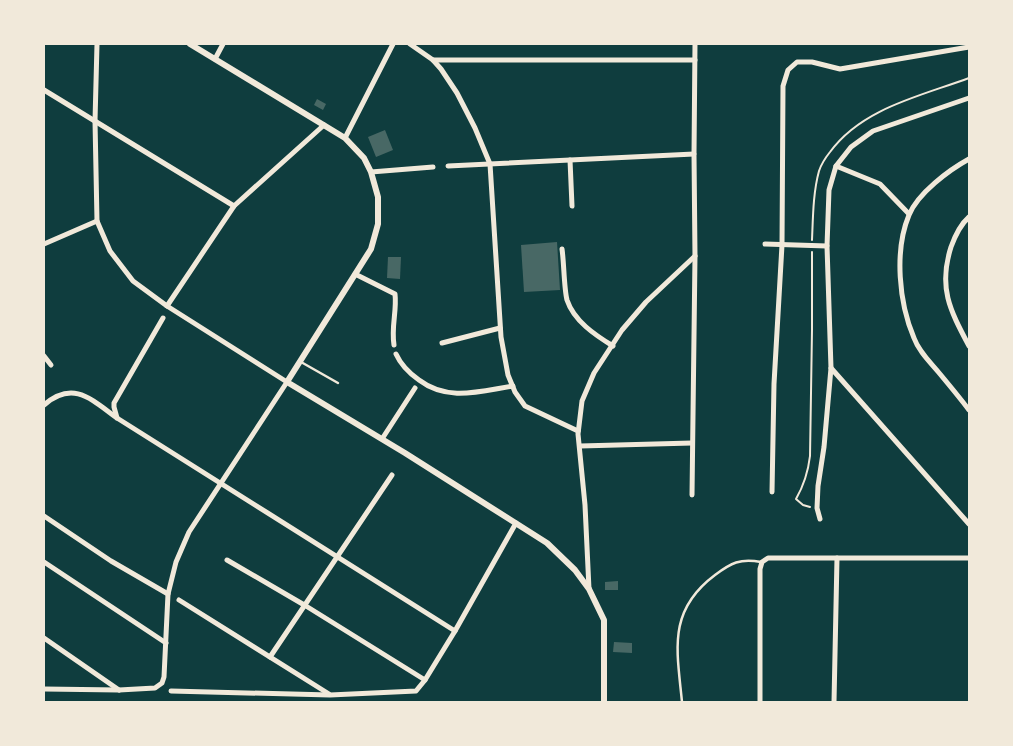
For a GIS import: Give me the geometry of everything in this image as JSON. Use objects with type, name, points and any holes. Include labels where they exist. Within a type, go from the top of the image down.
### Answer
[{"type":"street","points":[[97,44],[94,121],[97,221],[110,251],[133,281],[168,306],[287,382],[382,439],[547,543],[575,570],[589,589],[604,620],[604,702]]},
{"type":"street","points":[[44,689],[119,690],[155,688],[160,686],[164,677],[168,594],[176,562],[189,532],[355,274],[370,249],[378,224],[378,197],[371,172],[364,158],[345,138],[190,44]]},
{"type":"street","points":[[215,59],[223,44]]},
{"type":"street","points":[[345,138],[393,44]]},
{"type":"street","points":[[410,44],[433,60],[441,69],[457,93],[475,128],[490,164],[500,328],[508,375],[525,406],[578,431]]},
{"type":"street","points":[[692,495],[696,256],[694,154],[695,44]]},
{"type":"street","points":[[772,492],[774,384],[782,245],[784,86],[788,70],[797,62],[812,62],[840,69],[969,47]]},
{"type":"street","points":[[433,60],[695,60]]},
{"type":"street","points":[[44,90],[234,206]]},
{"type":"street","points":[[820,519],[817,508],[818,486],[824,447],[831,368],[827,246],[829,190],[836,166],[851,147],[872,131],[969,98]]},
{"type":"street","points":[[168,306],[234,206],[324,125]]},
{"type":"street","points":[[448,166],[694,154]]},
{"type":"street","points":[[969,159],[952,168],[921,197],[909,214],[902,238],[899,279],[914,338],[924,355],[969,410]]},
{"type":"street","points":[[570,160],[572,206]]},
{"type":"street","points":[[836,166],[880,184],[909,214]]},
{"type":"street","points":[[371,172],[433,168]]},
{"type":"street","points":[[969,217],[954,239],[946,264],[945,287],[952,313],[969,346]]},
{"type":"street","points":[[44,244],[97,221]]},
{"type":"street","points":[[765,244],[827,246]]},
{"type":"street","points":[[562,250],[567,300],[575,314],[587,328],[613,346]]},
{"type":"street","points":[[589,589],[586,505],[578,431],[582,401],[594,373],[622,330],[646,302],[696,256]]},
{"type":"street","points":[[355,274],[395,294],[396,305],[393,316],[394,345]]},
{"type":"street","points":[[117,418],[114,403],[163,318]]},
{"type":"street","points":[[442,343],[500,328]]},
{"type":"street","points":[[396,354],[410,374],[431,389],[460,394],[513,386]]},
{"type":"street","points":[[44,356],[51,365]]},
{"type":"street","points":[[831,368],[969,524]]},
{"type":"street","points":[[382,439],[415,388]]},
{"type":"street","points":[[44,406],[54,397],[69,392],[89,398],[117,418],[455,631]]},
{"type":"street","points":[[580,446],[692,443]]},
{"type":"street","points":[[270,657],[306,606],[392,475]]},
{"type":"street","points":[[44,516],[111,560],[168,594]]},
{"type":"street","points":[[171,691],[330,695],[416,691],[425,680],[455,631],[516,523]]},
{"type":"street","points":[[760,702],[760,569],[762,562],[768,558],[969,558]]},
{"type":"street","points":[[834,702],[837,558]]},
{"type":"street","points":[[226,560],[306,606],[425,680]]},
{"type":"street","points":[[44,562],[166,643]]},
{"type":"street","points":[[179,600],[330,695]]},
{"type":"street","points":[[44,638],[119,690]]},
{"type":"lane","points":[[300,362],[338,383]]},
{"type":"lane","points":[[682,702],[677,643],[680,619],[690,600],[710,579],[730,564],[748,559],[762,562]]},
{"type":"path","points":[[817,508],[803,505],[796,499],[807,475],[810,456],[811,245],[814,202],[819,170],[836,143],[851,129],[870,117],[969,78]]},
{"type":"building","points":[[317,99],[326,104],[323,110],[314,105]]},
{"type":"building","points":[[385,130],[393,150],[376,157],[368,137]]},
{"type":"building","points":[[557,242],[560,290],[524,292],[521,245]]},
{"type":"building","points":[[388,257],[401,257],[400,279],[387,278]]},
{"type":"building","points":[[618,581],[618,590],[605,590],[605,582]]},
{"type":"building","points":[[614,642],[632,643],[632,653],[613,652]]}]
